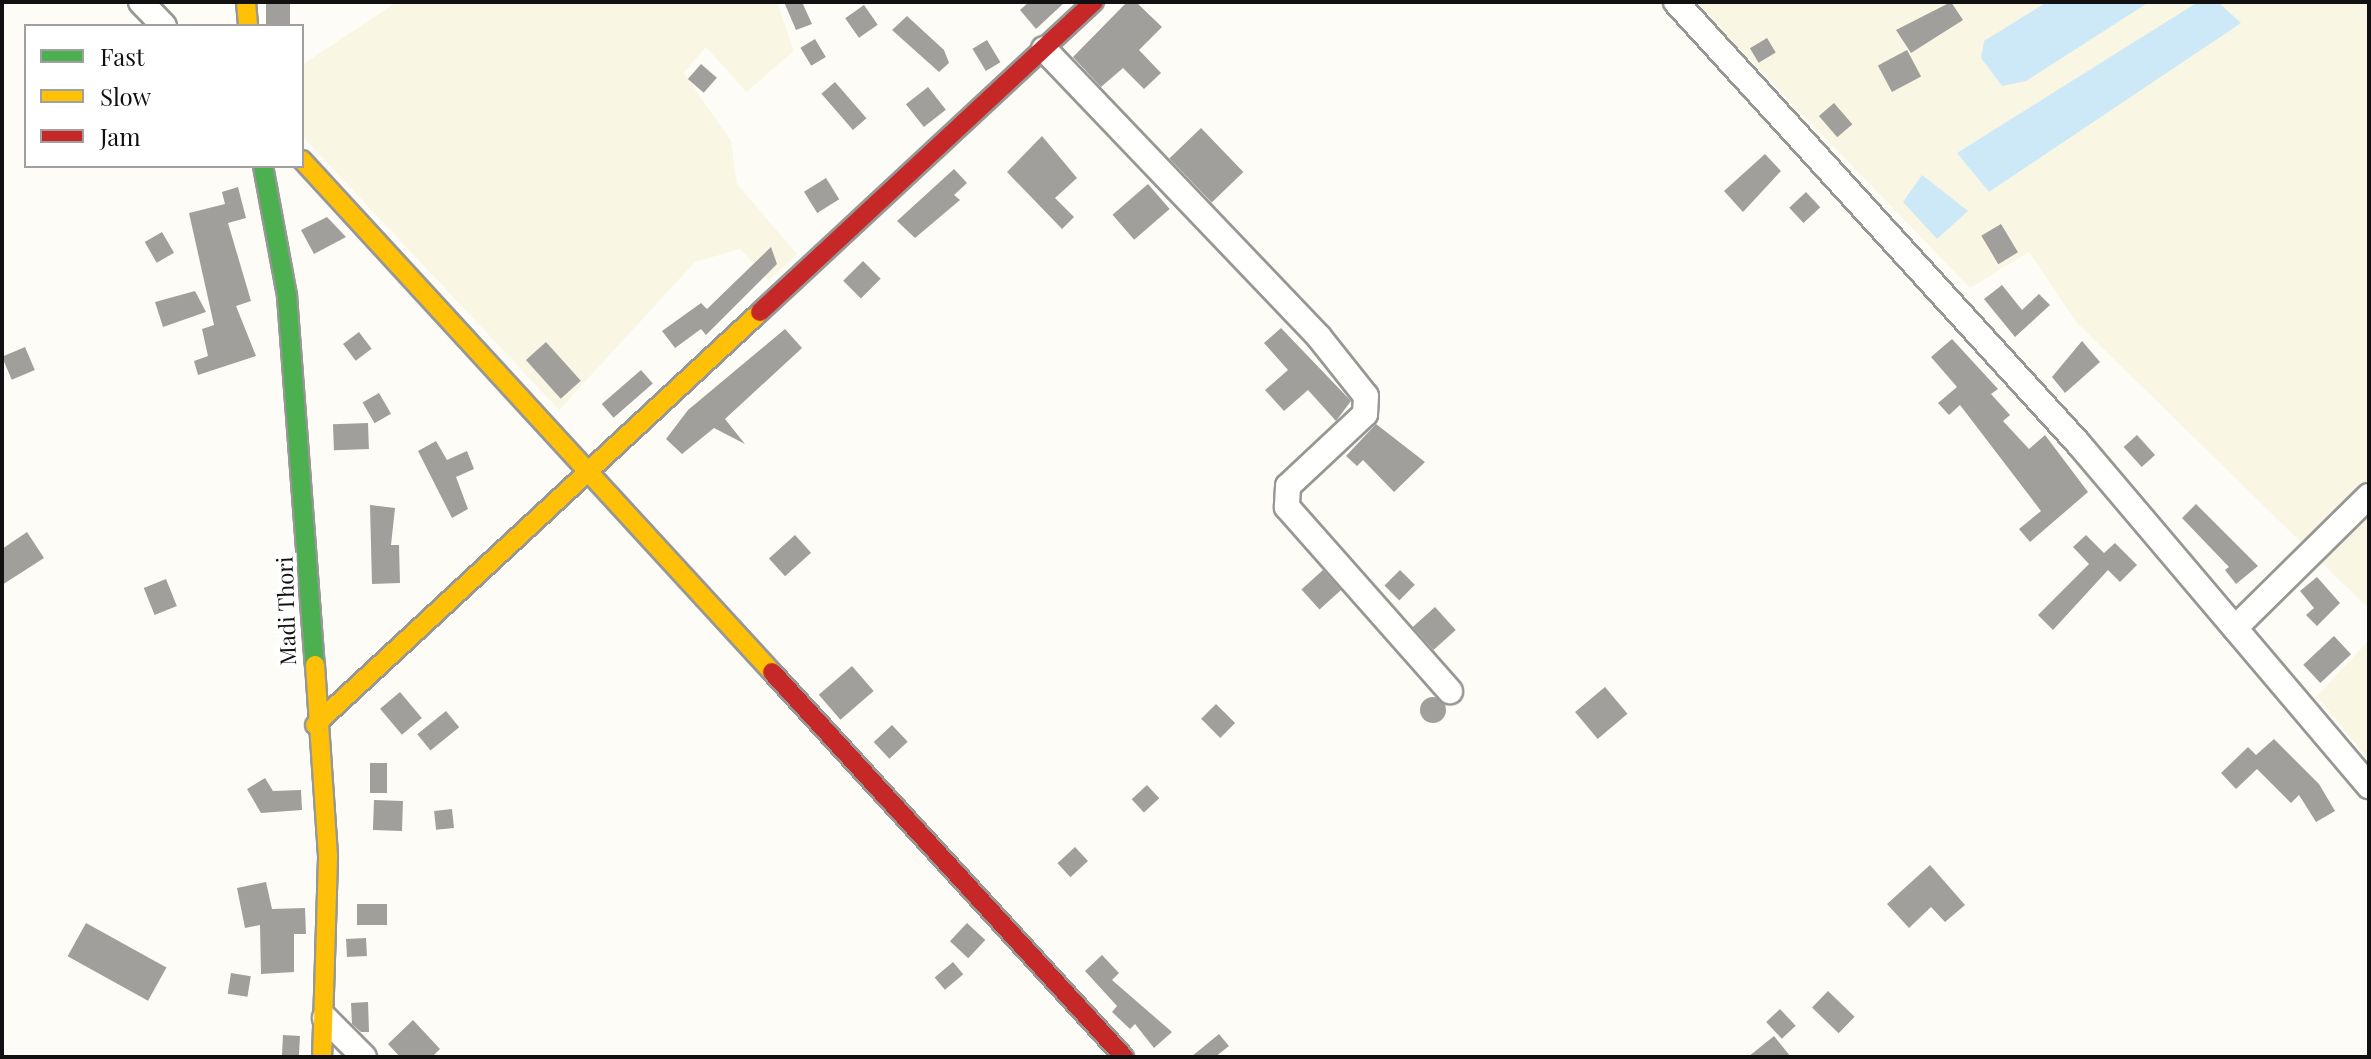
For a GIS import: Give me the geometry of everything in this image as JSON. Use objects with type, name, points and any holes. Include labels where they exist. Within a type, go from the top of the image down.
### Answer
[{"type":"street","points":[[141,2],[162,24]]},
{"type":"street","points":[[246,2],[248,24]]},
{"type":"street","points":[[315,725],[594,472],[1094,2]]},
{"type":"street","points":[[1676,2],[2078,443],[2369,786]]},
{"type":"street","points":[[1044,49],[1319,337],[1366,396],[1365,414],[1288,486],[1287,507],[1450,691]]},
{"type":"street","points":[[304,162],[594,472],[1124,1057]]},
{"type":"street","name":"Madi Thori","points":[[263,168],[287,296],[308,550],[315,725],[328,858],[322,1057]]},
{"type":"street","points":[[2235,628],[2369,496]]},
{"type":"street","points":[[325,1018],[364,1057]]},
{"type":"shaded area","points":[[397,2],[777,2],[794,51],[746,92],[706,47],[684,73],[731,141],[737,184],[797,254],[769,280],[740,249],[695,262],[559,410],[304,138],[304,63]]},
{"type":"shaded area","points":[[1694,2],[2369,2],[2369,609],[2077,323],[2029,252],[1970,288]]},
{"type":"shaded area","points":[[2369,640],[2369,761],[2317,696]]},
{"type":"water","points":[[2047,2],[2149,2],[2026,81],[2002,86],[1981,58],[1984,41]]},
{"type":"water","points":[[2198,2],[2218,2],[2241,23],[1989,192],[1957,153]]},
{"type":"water","points":[[1922,175],[1968,211],[1937,239],[1903,202]]},
{"type":"building","points":[[266,2],[290,2],[290,24],[266,24]]},
{"type":"building","points":[[784,2],[802,2],[812,24],[796,30]]},
{"type":"building","points":[[1029,2],[1065,2],[1036,29],[1020,10]]},
{"type":"building","points":[[1127,2],[1136,2],[1162,27],[1139,50],[1161,73],[1144,89],[1123,68],[1101,87],[1073,57]]},
{"type":"building","points":[[1951,2],[1963,20],[1911,53],[1896,30]]},
{"type":"building","points":[[864,5],[878,25],[859,38],[845,18]]},
{"type":"building","points":[[907,16],[944,50],[949,63],[939,72],[892,30]]},
{"type":"building","points":[[1767,38],[1776,53],[1759,63],[1750,48]]},
{"type":"building","points":[[815,39],[826,57],[811,66],[800,48]]},
{"type":"building","points":[[987,40],[1000,62],[986,71],[972,49]]},
{"type":"building","points":[[1907,50],[1921,76],[1892,92],[1878,65]]},
{"type":"building","points":[[701,64],[717,78],[704,93],[688,79]]},
{"type":"building","points":[[835,82],[866,118],[853,130],[821,94]]},
{"type":"building","points":[[928,87],[946,110],[924,127],[906,104]]},
{"type":"building","points":[[1834,103],[1852,124],[1837,137],[1819,116]]},
{"type":"building","points":[[1201,128],[1243,172],[1212,202],[1169,159]]},
{"type":"building","points":[[1042,136],[1077,178],[1055,198],[1074,217],[1062,229],[1007,172]]},
{"type":"building","points":[[1765,154],[1781,171],[1743,212],[1724,191]]},
{"type":"building","points":[[954,169],[967,183],[954,195],[960,200],[915,238],[897,221]]},
{"type":"building","points":[[826,178],[839,199],[817,213],[804,192]]},
{"type":"building","points":[[1148,184],[1170,209],[1134,240],[1113,215]]},
{"type":"building","points":[[238,187],[246,218],[228,223],[251,301],[236,306],[256,356],[198,375],[194,361],[208,356],[202,329],[214,325],[189,213],[225,204],[222,192]]},
{"type":"building","points":[[1806,192],[1820,207],[1804,223],[1789,208]]},
{"type":"building","points":[[327,217],[346,237],[314,254],[301,230]]},
{"type":"building","points":[[2001,224],[2018,252],[1998,264],[1981,236]]},
{"type":"building","points":[[162,232],[174,253],[157,263],[145,242]]},
{"type":"building","points":[[771,247],[777,264],[706,335],[701,329],[675,348],[662,331],[701,303],[707,309]]},
{"type":"building","points":[[863,261],[881,279],[861,298],[843,281]]},
{"type":"building","points":[[2002,285],[2022,310],[2039,294],[2050,305],[2015,337],[1984,299]]},
{"type":"building","points":[[195,291],[206,312],[163,327],[155,302]]},
{"type":"building","points":[[1281,328],[1351,401],[1336,421],[1308,390],[1284,411],[1265,390],[1288,370],[1264,343]]},
{"type":"building","points":[[785,329],[802,348],[725,419],[745,444],[714,428],[682,454],[666,439],[688,410]]},
{"type":"building","points":[[359,332],[372,349],[356,361],[343,344]]},
{"type":"building","points":[[1952,339],[1998,389],[1991,394],[2010,415],[2003,421],[2029,449],[2045,435],[2088,492],[2030,542],[2019,529],[2041,511],[1960,405],[1949,415],[1938,403],[1957,387],[1931,357]]},
{"type":"building","points":[[2082,341],[2100,362],[2065,393],[2052,377]]},
{"type":"building","points":[[546,342],[581,381],[561,399],[526,360]]},
{"type":"building","points":[[25,347],[35,370],[12,380],[2,357]]},
{"type":"building","points":[[641,370],[653,384],[614,418],[602,404]]},
{"type":"building","points":[[379,393],[391,414],[375,423],[363,402]]},
{"type":"building","points":[[368,423],[369,449],[334,450],[333,424]]},
{"type":"building","points":[[1376,424],[1425,462],[1394,492],[1363,460],[1357,466],[1346,456]]},
{"type":"building","points":[[2137,435],[2155,455],[2142,467],[2124,447]]},
{"type":"building","points":[[436,441],[447,460],[467,451],[474,469],[456,477],[468,509],[452,518],[418,451]]},
{"type":"building","points":[[2196,504],[2258,566],[2236,584],[2225,570],[2229,567],[2182,518]]},
{"type":"building","points":[[370,505],[395,508],[391,545],[399,545],[400,583],[372,584]]},
{"type":"building","points":[[27,532],[44,558],[2,585],[2,549]]},
{"type":"building","points":[[795,535],[811,553],[785,576],[769,558]]},
{"type":"building","points":[[2086,535],[2104,553],[2115,543],[2137,565],[2120,582],[2108,570],[2053,630],[2038,615],[2089,564],[2073,547]]},
{"type":"building","points":[[1323,570],[1341,590],[1320,609],[1301,589]]},
{"type":"building","points":[[1400,570],[1415,585],[1399,600],[1384,586]]},
{"type":"building","points":[[2317,577],[2340,603],[2317,626],[2306,615],[2314,608],[2300,591]]},
{"type":"building","points":[[166,579],[177,606],[155,615],[144,588]]},
{"type":"building","points":[[1435,607],[1456,630],[1433,650],[1413,627]]},
{"type":"building","points":[[2334,636],[2351,654],[2320,683],[2303,665]]},
{"type":"building","points":[[852,666],[874,691],[840,720],[819,695]]},
{"type":"building","points":[[1605,687],[1627,714],[1598,739],[1575,712]]},
{"type":"building","points":[[400,692],[422,718],[402,735],[380,709]]},
{"type":"building","points":[[1433,697],[1442,701],[1446,710],[1442,719],[1433,723],[1424,719],[1420,710],[1424,701]]},
{"type":"building","points":[[1216,704],[1235,723],[1220,738],[1201,719]]},
{"type":"building","points":[[446,711],[459,727],[430,751],[417,734]]},
{"type":"building","points":[[892,725],[908,742],[889,759],[874,742]]},
{"type":"building","points":[[2274,739],[2319,784],[2335,811],[2316,822],[2299,795],[2291,803],[2257,769],[2236,789],[2221,773],[2248,747],[2256,755]]},
{"type":"building","points":[[370,763],[387,763],[387,793],[370,793]]},
{"type":"building","points":[[265,778],[273,791],[301,790],[302,810],[261,813],[247,789]]},
{"type":"building","points":[[1147,785],[1159,798],[1144,812],[1132,799]]},
{"type":"building","points":[[374,800],[403,801],[402,831],[373,830]]},
{"type":"building","points":[[452,809],[454,828],[436,830],[434,811]]},
{"type":"building","points":[[1075,847],[1088,861],[1070,877],[1057,863]]},
{"type":"building","points":[[1930,865],[1965,905],[1945,922],[1931,907],[1909,928],[1887,904]]},
{"type":"building","points":[[266,882],[272,909],[305,908],[306,934],[294,934],[294,972],[261,974],[260,925],[245,928],[237,888]]},
{"type":"building","points":[[357,904],[387,904],[387,925],[357,925]]},
{"type":"building","points":[[86,923],[166,968],[148,1001],[68,956]]},
{"type":"building","points":[[967,923],[985,940],[968,958],[950,941]]},
{"type":"building","points":[[366,938],[367,956],[347,957],[346,939]]},
{"type":"building","points":[[1102,955],[1119,973],[1112,980],[1172,1032],[1154,1048],[1135,1024],[1130,1029],[1112,1012],[1117,1006],[1085,971]]},
{"type":"building","points":[[953,962],[963,974],[945,990],[935,977]]},
{"type":"building","points":[[231,973],[251,976],[247,997],[228,994]]},
{"type":"building","points":[[1828,991],[1855,1017],[1839,1033],[1812,1008]]},
{"type":"building","points":[[368,1002],[369,1032],[361,1032],[352,1024],[351,1003]]},
{"type":"building","points":[[1780,1009],[1796,1026],[1782,1039],[1766,1022]]},
{"type":"building","points":[[413,1020],[440,1049],[432,1057],[400,1057],[388,1044]]},
{"type":"building","points":[[1219,1034],[1229,1046],[1215,1057],[1191,1057]]},
{"type":"building","points":[[283,1035],[300,1036],[299,1056],[282,1055]]},
{"type":"building","points":[[1774,1036],[1791,1057],[1748,1057]]},
{"type":"traffic: fast","points":[[263,168],[287,296],[315,665]]},
{"type":"traffic: slow","points":[[246,2],[248,24]]},
{"type":"traffic: slow","points":[[304,162],[772,672]]},
{"type":"traffic: slow","points":[[315,725],[760,312]]},
{"type":"traffic: slow","points":[[315,665],[328,858],[322,1057]]},
{"type":"traffic: jam","points":[[760,312],[1094,2]]},
{"type":"traffic: jam","points":[[772,672],[1124,1057]]}]
